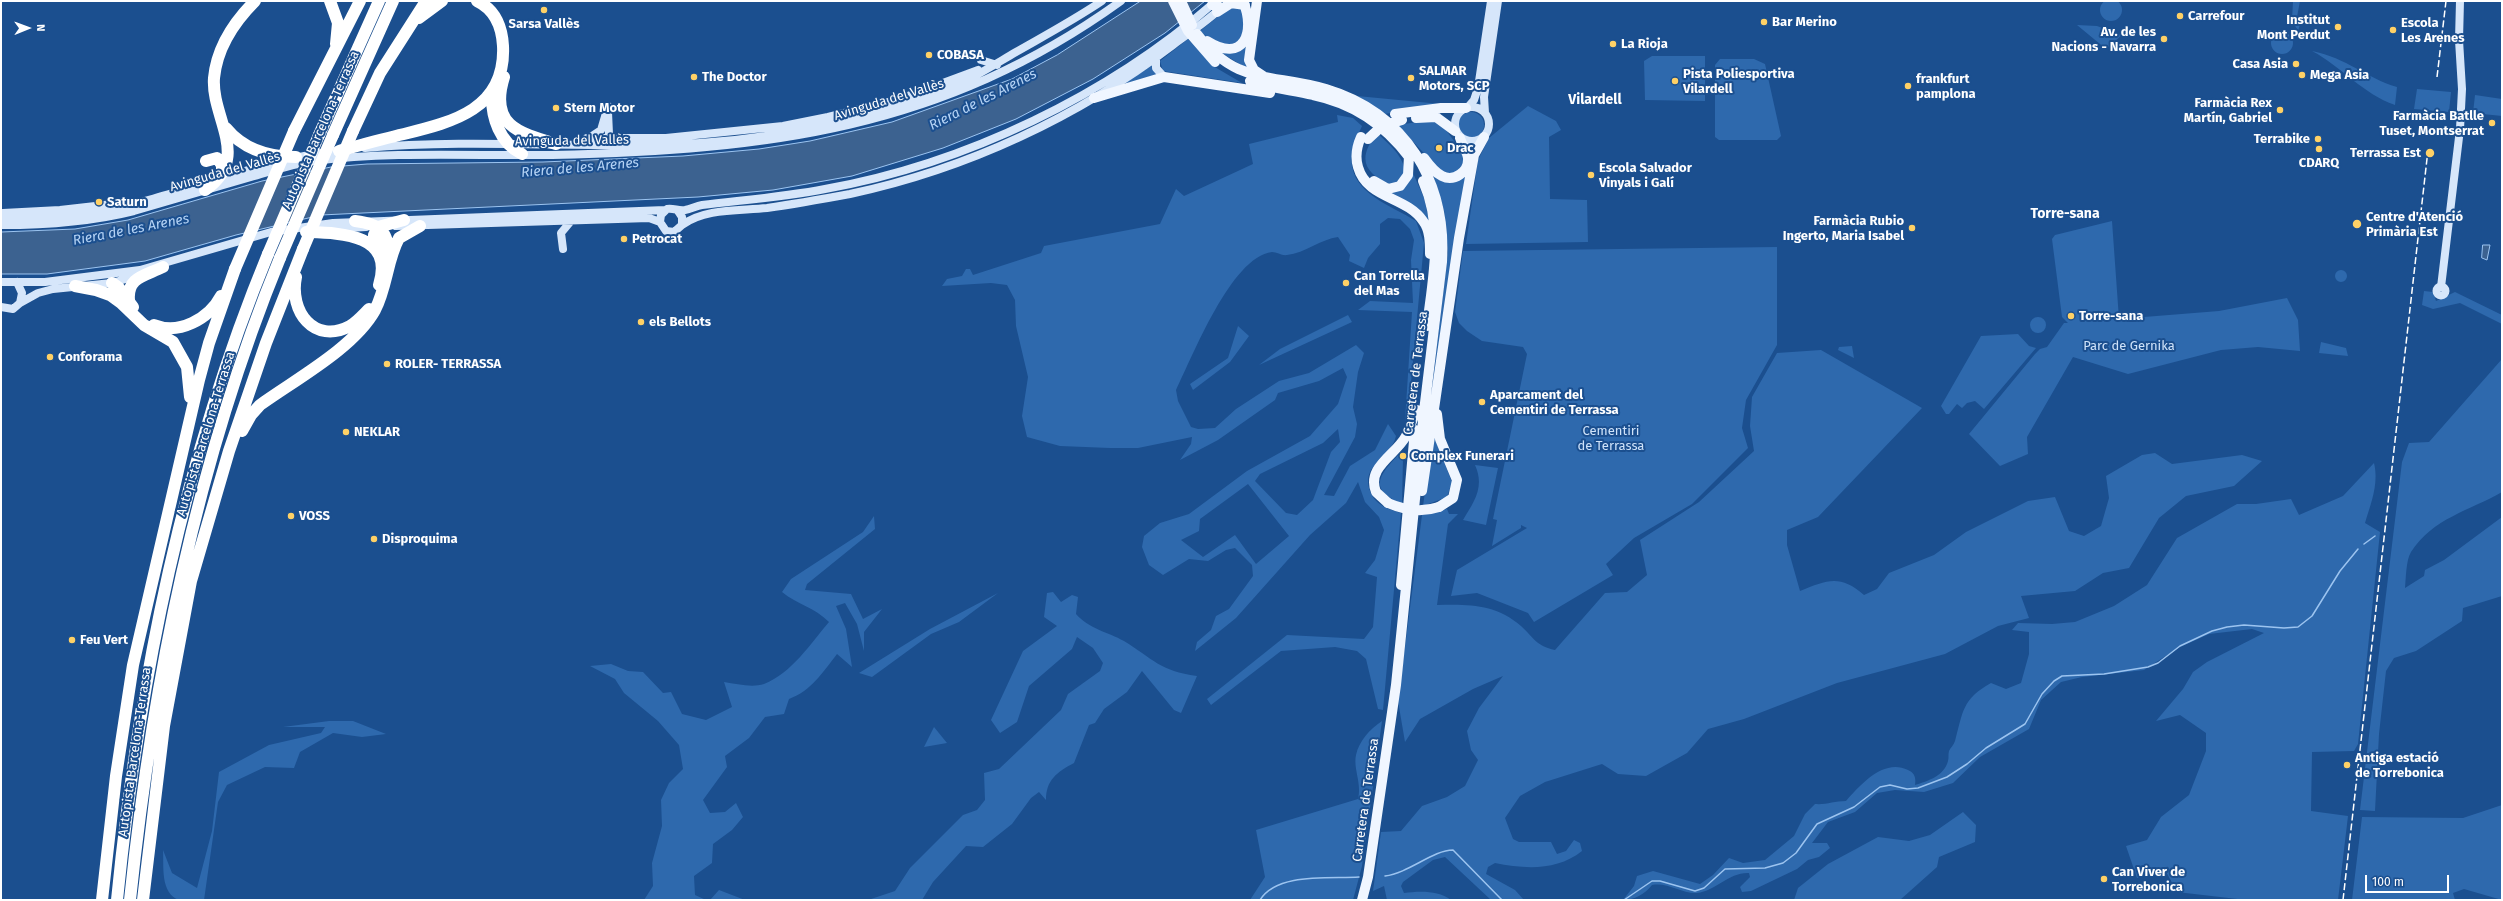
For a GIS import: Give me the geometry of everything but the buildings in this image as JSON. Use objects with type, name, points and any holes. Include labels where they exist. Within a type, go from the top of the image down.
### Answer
[{"type":"highway","points":[[205,190],[220,175],[227,159],[229,144],[216,104],[214,78],[224,41],[237,9],[243,1]]},
{"type":"highway","points":[[224,41],[237,21],[255,1]]},
{"type":"highway","points":[[330,1],[336,14],[338,33],[331,58]]},
{"type":"highway","points":[[102,900],[116,776],[133,665],[185,435],[209,343],[235,269],[294,132],[360,1]]},
{"type":"highway","name":"Autopista Barcelona-Terrassa","points":[[116,900],[138,732],[162,596],[188,492],[215,401],[268,254],[379,1]]},
{"type":"highway","name":"Autopista Barcelona-Terrassa","points":[[130,900],[150,735],[165,648],[186,554],[217,436],[249,339],[280,258],[393,1]]},
{"type":"highway","points":[[143,900],[172,678],[191,581],[210,512],[266,343],[301,253],[373,86],[426,1]]},
{"type":"highway","points":[[404,36],[422,16],[442,1]]},
{"type":"highway","points":[[478,1],[490,9],[496,17],[502,38],[502,63],[493,90],[493,113],[507,144],[522,154]]},
{"type":"highway","points":[[494,1],[506,26],[509,39],[508,60],[500,99],[504,114],[511,126],[519,133],[556,144]]},
{"type":"highway","points":[[339,151],[451,121],[471,112],[493,90]]},
{"type":"highway","points":[[224,126],[240,142],[258,152],[276,156],[296,157]]},
{"type":"highway","points":[[206,161],[217,158],[222,165],[220,175]]},
{"type":"highway","points":[[355,221],[378,227],[404,220]]},
{"type":"highway","points":[[210,512],[237,440],[251,415],[260,405],[358,334],[375,310],[399,238],[420,226]]},
{"type":"highway","points":[[301,253],[295,282],[296,307],[310,325],[333,331],[350,326],[369,309],[380,277],[374,235],[378,227]]},
{"type":"highway","points":[[378,227],[385,234],[388,244],[389,270]]},
{"type":"highway","points":[[306,232],[349,234],[362,238],[377,253]]},
{"type":"highway","points":[[129,300],[129,289],[134,281],[163,267]]},
{"type":"highway","points":[[76,282],[110,295],[122,303],[144,325],[165,332],[186,326],[205,316],[218,301],[235,269]]},
{"type":"highway","points":[[112,283],[129,300],[140,315],[165,332],[182,354],[189,381],[185,435]]},
{"type":"main road","points":[[587,138],[666,138],[783,126],[890,102],[996,65],[1102,1]]},
{"type":"main road","name":"Avinguda del Vallès","points":[[1,225],[55,223],[99,218],[314,161],[395,157],[668,151],[727,146],[834,130],[930,102],[988,79],[1031,57],[1121,1]]},
{"type":"main road","name":"Carretera de Terrassa","points":[[1173,1],[1188,30],[1216,55],[1233,74],[1248,81],[1333,100],[1357,111],[1382,128],[1409,156],[1426,188],[1435,220],[1436,250],[1406,514],[1392,703]]},
{"type":"main road","points":[[665,210],[661,215],[660,222],[663,229],[670,232],[679,230],[682,225],[703,214],[810,201],[906,180],[976,156],[1037,128],[1094,98],[1156,58],[1216,5],[1244,3],[1249,21],[1244,41],[1237,48],[1216,55],[1197,34],[1181,1]]},
{"type":"main road","points":[[1,307],[14,309],[20,303],[46,291],[76,282],[150,267],[271,232],[355,221],[670,209],[678,211],[701,205],[748,201],[827,189],[909,170],[956,154],[1039,117],[1090,90],[1133,64],[1216,5],[1229,1]]},
{"type":"main road","points":[[1257,1],[1249,60],[1256,72],[1268,79]]},
{"type":"main road","points":[[1403,137],[1434,170],[1448,177],[1459,175],[1467,165],[1468,156],[1458,134],[1457,115],[1467,108],[1474,100],[1478,88],[1492,1]]},
{"type":"main road","points":[[1410,564],[1415,540],[1472,164],[1489,127],[1485,113],[1484,97],[1498,1]]},
{"type":"main road","points":[[2441,287],[2460,129],[2462,89],[2459,40],[2460,1]]},
{"type":"main road","name":"Carretera de Terrassa","points":[[1216,55],[1241,71],[1268,79],[1317,87],[1344,96],[1373,111],[1403,137],[1420,161],[1431,181],[1440,209],[1444,240],[1420,449],[1410,564],[1368,877],[1362,900]]},
{"type":"main road","points":[[981,71],[981,58],[996,65],[1008,64],[1031,57]]},
{"type":"main road","points":[[1156,58],[1156,68],[1164,77]]},
{"type":"main road","points":[[1094,98],[1164,77],[1304,99],[1333,100]]},
{"type":"main road","points":[[556,144],[587,138],[597,134],[601,128],[608,106],[608,139]]},
{"type":"main road","points":[[1430,307],[1430,245],[1426,227],[1414,212],[1376,191],[1366,182],[1357,162],[1357,152],[1364,138],[1377,122],[1442,108],[1477,108],[1485,113]]},
{"type":"main road","points":[[1399,117],[1433,116],[1458,134],[1474,142],[1484,137]]},
{"type":"main road","points":[[601,128],[608,139]]},
{"type":"main road","points":[[1364,138],[1364,165],[1372,180],[1381,186],[1392,189],[1403,184],[1408,175],[1409,156]]},
{"type":"main road","points":[[586,153],[608,139]]},
{"type":"main road","name":"Avinguda del Vallès","points":[[54,214],[142,201],[220,175],[296,157],[339,151],[395,146],[556,144],[608,139]]},
{"type":"main road","points":[[678,211],[682,217],[682,225]]},
{"type":"main road","points":[[1,213],[54,214]]},
{"type":"main road","points":[[1,218],[54,214]]},
{"type":"main road","points":[[2,283],[112,283],[258,238],[306,232],[378,227],[649,218],[660,222]]},
{"type":"main road","points":[[563,249],[561,233],[570,221]]},
{"type":"main road","points":[[17,282],[22,293],[20,303]]},
{"type":"main road","points":[[1417,410],[1406,436],[1378,468],[1374,477],[1376,492],[1388,503],[1408,510],[1425,510],[1439,507],[1453,498],[1457,486],[1456,477],[1438,432],[1439,378]]},
{"type":"main road","points":[[1406,436],[1406,514]]},
{"type":"green space","points":[[2111,-1],[2115,0],[2121,6],[2121,14],[2115,20],[2111,21],[2107,20],[2101,14],[2100,10],[2101,6],[2107,0]]},
{"type":"green space","points":[[2293,1],[2300,1],[2297,17],[2302,18],[2298,31],[2292,20]]},
{"type":"green space","points":[[1235,7],[1243,10],[1245,26],[1240,41],[1228,46],[1207,37],[1200,31],[1226,10]]},
{"type":"green space","points":[[2077,25],[2097,26],[2122,35],[2106,49]]},
{"type":"green space","points":[[2282,32],[2290,35],[2293,43],[2290,51],[2282,54],[2274,51],[2271,43],[2274,35]]},
{"type":"green space","points":[[1188,39],[1213,66],[1242,83],[1163,71],[1160,61]]},
{"type":"green space","points":[[1247,42],[1251,71],[1217,50]]},
{"type":"green space","points":[[2312,51],[2336,58],[2376,79],[2397,87],[2395,105],[2373,94],[2323,57]]},
{"type":"green space","name":"Pista Poliesportiva Vilardell","points":[[1652,56],[1705,56],[1705,101],[1645,100],[1644,61]]},
{"type":"green space","points":[[1720,59],[1754,59],[1765,64],[1781,136],[1777,140],[1719,140],[1715,137],[1715,65]]},
{"type":"green space","points":[[1154,64],[1158,75],[1117,88]]},
{"type":"green space","points":[[2417,89],[2451,92],[2449,112],[2414,109]]},
{"type":"green space","points":[[2475,95],[2502,99],[2502,116],[2473,113]]},
{"type":"green space","points":[[1357,96],[1451,105],[1384,114]]},
{"type":"green space","points":[[1528,106],[1556,121],[1561,130],[1549,137],[1550,199],[1587,200],[1588,242],[1466,244],[1478,160],[1489,138]]},
{"type":"green space","points":[[1471,112],[1480,116],[1484,125],[1480,134],[1471,138],[1462,134],[1458,125],[1462,116]]},
{"type":"green space","points":[[1337,115],[1353,118],[1362,126],[1355,140],[1352,163],[1355,176],[1361,186],[1382,202],[1416,221],[1424,243],[1408,415],[1405,421],[1412,312],[1358,310],[1370,301],[1413,303],[1411,260],[1414,240],[1410,229],[1400,219],[1388,218],[1380,224],[1380,244],[1368,258],[1364,268],[1349,261],[1350,255],[1338,237],[1325,240],[1294,254],[1285,255],[1272,252],[1257,258],[1242,271],[1228,289],[1215,310],[1176,390],[1178,401],[1191,427],[1198,429],[1215,428],[1236,409],[1279,381],[1309,373],[1356,345],[1364,353],[1358,372],[1353,407],[1357,424],[1355,437],[1324,495],[1334,496],[1350,466],[1375,450],[1388,424],[1396,436],[1393,444],[1373,468],[1369,475],[1368,482],[1370,491],[1375,500],[1387,508],[1401,513],[1383,710],[1378,709],[1366,659],[1357,651],[1335,647],[1281,651],[1211,705],[1207,699],[1287,635],[1364,639],[1373,627],[1377,577],[1365,573],[1375,560],[1384,530],[1379,517],[1365,502],[1358,482],[1346,503],[1310,535],[1236,618],[1195,651],[1197,642],[1211,630],[1216,616],[1229,609],[1253,576],[1252,565],[1235,548],[1226,550],[1208,561],[1189,559],[1163,575],[1149,565],[1142,547],[1144,536],[1160,523],[1189,514],[1247,471],[1310,436],[1338,404],[1347,377],[1343,368],[1319,381],[1278,393],[1275,400],[1218,440],[1180,460],[1191,444],[1192,437],[1138,448],[1060,446],[1027,437],[1022,416],[1028,377],[1016,326],[1015,300],[1007,285],[991,283],[942,286],[947,279],[962,276],[966,269],[970,269],[973,275],[1041,253],[1044,246],[1160,224],[1176,189],[1184,196],[1253,164],[1249,144],[1338,122]],"holes":[[[1338,429],[1340,442],[1331,452],[1313,500],[1297,515],[1286,513],[1255,481],[1260,474],[1323,443]],[[1248,484],[1289,536],[1256,564],[1235,535],[1203,557],[1181,540],[1199,531],[1200,519]]]},
{"type":"green space","points":[[1432,120],[1443,126],[1465,156],[1461,169],[1454,174],[1442,172],[1397,125]]},
{"type":"green space","points":[[1377,133],[1396,151],[1404,168],[1405,174],[1392,186],[1375,176],[1366,165],[1365,158],[1367,151]]},
{"type":"green space","points":[[1413,173],[1424,198],[1430,225],[1383,191]]},
{"type":"green space","points":[[1466,173],[1424,454],[1448,252],[1444,210],[1433,175]]},
{"type":"green space","name":"Parc de Gernika","points":[[2112,221],[2119,319],[2219,311],[2287,298],[2298,320],[2300,351],[2258,347],[2221,350],[2128,374],[2073,357],[2027,437],[2028,454],[2000,466],[1969,434],[2035,354],[2040,349],[2047,347],[2064,323],[2068,323],[2062,317],[2052,239],[2055,235]]},
{"type":"green space","name":"Cementiri de Terrassa","points":[[1777,247],[1777,345],[1746,400],[1742,428],[1748,448],[1692,504],[1634,538],[1606,564],[1613,575],[1534,622],[1528,613],[1477,593],[1451,596],[1457,570],[1527,528],[1521,525],[1521,528],[1492,546],[1497,520],[1493,519],[1527,354],[1523,347],[1482,341],[1467,331],[1459,323],[1455,312],[1463,251]]},
{"type":"green space","points":[[2343,270],[2346,271],[2346,281],[2339,282],[2336,281],[2335,274],[2336,271]]},
{"type":"green space","points":[[2424,291],[2433,292],[2436,301],[2455,292],[2502,315],[2502,324],[2460,303],[2433,309],[2422,305]]},
{"type":"green space","points":[[1348,315],[1352,322],[1259,365],[1280,349]]},
{"type":"green space","points":[[2038,317],[2044,319],[2046,325],[2044,331],[2038,333],[2032,331],[2030,325],[2032,319]]},
{"type":"green space","points":[[1238,326],[1249,336],[1230,362],[1193,390],[1190,384],[1228,358]]},
{"type":"green space","points":[[2018,334],[2029,346],[2036,348],[1984,409],[1975,401],[1967,403],[1962,408],[1957,404],[1949,414],[1946,414],[1941,406],[1981,336]]},
{"type":"green space","points":[[2321,342],[2346,348],[2348,356],[2319,353]]},
{"type":"green space","points":[[1852,346],[1854,358],[1838,350],[1839,347]]},
{"type":"green space","points":[[1821,350],[1922,408],[1818,517],[1787,530],[1787,545],[1800,591],[1818,584],[1833,581],[1848,584],[1864,595],[1877,589],[1889,573],[1934,555],[1966,532],[2028,501],[2055,497],[2069,531],[2084,536],[2101,526],[2109,498],[2106,476],[2142,455],[2155,453],[2172,464],[2242,455],[2262,461],[2234,486],[2186,496],[2159,518],[2129,568],[2103,573],[2075,591],[2021,596],[2029,618],[1998,626],[1945,654],[1837,683],[1744,719],[1708,729],[1687,753],[1646,776],[1618,774],[1602,764],[1545,782],[1520,796],[1505,818],[1513,839],[1519,842],[1551,842],[1557,854],[1566,851],[1574,840],[1580,843],[1582,851],[1572,858],[1562,862],[1540,867],[1495,863],[1488,867],[1486,874],[1515,890],[1524,900],[1491,900],[1445,857],[1433,860],[1403,882],[1401,886],[1404,893],[1434,893],[1440,894],[1451,900],[1387,900],[1384,886],[1373,891],[1381,832],[1401,831],[1422,806],[1447,797],[1465,786],[1478,760],[1471,750],[1467,731],[1479,708],[1503,676],[1473,689],[1420,719],[1405,742],[1398,701],[1422,515],[1447,509],[1449,514],[1458,514],[1448,524],[1437,605],[1471,605],[1492,609],[1502,613],[1521,626],[1539,644],[1555,650],[1605,593],[1627,592],[1647,575],[1640,540],[1699,502],[1754,451],[1750,426],[1752,397],[1777,353]]},
{"type":"green space","points":[[2502,359],[2502,492],[2452,516],[2420,540],[2409,555],[2406,569],[2405,588],[2424,576],[2425,570],[2444,560],[2502,517],[2502,596],[2463,608],[2462,621],[2416,651],[2394,658],[2386,671],[2379,734],[2375,811],[2360,810],[2402,462],[2409,443],[2429,442]]},
{"type":"green space","points":[[1433,434],[1452,482],[1447,497],[1423,506]]},
{"type":"green space","points":[[1401,452],[1403,458],[1402,504],[1384,493],[1380,487],[1380,481],[1387,467]]},
{"type":"green space","points":[[2374,463],[2376,478],[2375,486],[2365,523],[2380,532],[2358,744],[2354,751],[2312,752],[2311,811],[2348,816],[2338,900],[2246,900],[2177,892],[2164,868],[2137,878],[2126,846],[2147,840],[2161,817],[2189,795],[2206,751],[2206,733],[2180,715],[2156,721],[2183,689],[2193,672],[2207,662],[2264,633],[2252,629],[2209,634],[2178,648],[2144,670],[2082,677],[2061,682],[2041,700],[2029,729],[1980,757],[1953,783],[1924,792],[1895,790],[1877,793],[1855,812],[1828,822],[1812,843],[1827,843],[1830,848],[1819,857],[1808,860],[1797,869],[1751,891],[1742,892],[1740,887],[1750,877],[1749,873],[1742,873],[1729,878],[1704,892],[1691,893],[1669,886],[1652,885],[1639,896],[1623,900],[1634,886],[1637,876],[1653,871],[1700,884],[1713,875],[1729,858],[1743,863],[1765,860],[1794,836],[1805,814],[1815,804],[1846,801],[1859,787],[1882,770],[1890,767],[1899,767],[1908,770],[1914,776],[1915,785],[1935,777],[1943,771],[1946,766],[1949,751],[1954,742],[1962,714],[1965,707],[1974,695],[1991,683],[2006,689],[2021,683],[2029,654],[2029,632],[2012,630],[2018,623],[2052,624],[2075,622],[2114,606],[2147,585],[2177,538],[2237,504],[2256,504],[2291,499],[2299,515],[2343,496]]},
{"type":"green space","points":[[1475,465],[1498,468],[1486,525],[1463,520],[1477,494],[1479,480]]},
{"type":"green space","points":[[874,516],[875,529],[807,584],[805,590],[851,594],[863,619],[882,609],[864,632],[864,651],[857,624],[845,603],[836,606],[846,629],[852,667],[837,654],[810,686],[797,696],[789,699],[784,714],[765,717],[749,738],[725,756],[727,767],[703,800],[710,813],[725,812],[736,803],[743,817],[732,830],[713,844],[712,863],[694,876],[695,895],[706,900],[644,900],[653,886],[652,863],[662,826],[661,800],[669,783],[683,769],[679,745],[658,721],[624,693],[615,679],[590,666],[611,664],[628,671],[643,672],[663,693],[671,692],[682,714],[706,720],[732,707],[724,682],[755,686],[764,684],[774,679],[783,673],[800,657],[829,622],[818,613],[782,592],[791,579],[863,532]]},
{"type":"green space","points":[[1053,592],[1061,602],[1072,595],[1078,597],[1076,614],[1093,627],[1124,641],[1150,659],[1165,667],[1184,674],[1197,676],[1181,713],[1174,710],[1142,671],[1127,692],[1104,709],[1095,723],[1089,725],[1074,763],[1058,773],[1050,782],[1046,800],[1039,792],[1031,798],[1012,824],[983,847],[966,846],[933,882],[922,900],[868,900],[895,891],[910,868],[963,815],[977,810],[985,800],[984,773],[999,769],[1061,710],[1068,694],[1100,671],[1103,663],[1093,648],[1077,637],[1072,649],[1029,686],[1017,722],[1000,733],[991,720],[1023,651],[1057,626],[1044,617],[1047,593]]},
{"type":"green space","points":[[998,593],[959,622],[931,634],[872,677],[859,673],[930,629]]},
{"type":"green space","points":[[329,721],[353,721],[386,734],[362,737],[333,733],[300,752],[294,768],[265,767],[227,785],[218,802],[204,900],[179,900],[173,896],[166,885],[164,878],[163,850],[172,873],[197,888],[212,831],[219,772],[269,745],[321,733],[325,727],[283,727]]},
{"type":"green space","points":[[1382,721],[1362,866],[1353,900],[1250,900],[1265,877],[1256,830],[1358,799],[1359,787],[1355,760],[1357,750],[1366,736]]},
{"type":"green space","points":[[934,727],[947,743],[924,747]]},
{"type":"green space","points":[[2502,805],[2502,900],[2464,889],[2453,893],[2455,900],[2352,900],[2362,817],[2463,818]]},
{"type":"green space","points":[[1963,812],[1976,825],[1975,842],[1939,857],[1937,867],[1900,900],[1794,900],[1798,888],[1828,864],[1878,837],[1909,841],[1930,835]]},
{"type":"green space","points":[[719,890],[745,900],[710,900]]},
{"type":"water","name":"Riera de les Arenes","points":[[1141,1],[1205,1],[1165,33],[1093,79],[1016,119],[943,148],[852,176],[773,190],[698,197],[321,215],[236,235],[145,261],[47,274],[1,274],[1,232],[75,229],[128,220],[262,181],[331,167],[367,164],[543,162],[683,156],[759,149],[810,141],[892,122],[1012,79],[1057,55]]},
{"type":"water","points":[[2483,245],[2490,245],[2487,260],[2482,258]]},
{"type":"waterway","points":[[2364,544],[2375,536]]},
{"type":"waterway","points":[[1624,900],[1652,881],[1660,881],[1695,891],[1704,888],[1725,869],[1765,868],[1783,863],[1796,853],[1817,824],[1854,807],[1880,787],[1890,785],[1907,789],[1918,788],[1947,777],[1967,764],[1986,748],[2025,724],[2042,694],[2054,681],[2062,676],[2104,674],[2148,667],[2158,663],[2180,646],[2212,631],[2227,627],[2244,625],[2284,628],[2298,627],[2312,616],[2340,571],[2358,549]]},
{"type":"waterway","points":[[1385,876],[1403,871],[1437,854],[1453,850],[1502,900]]},
{"type":"waterway","points":[[1260,900],[1268,891],[1291,881],[1320,878],[1359,877]]},
{"type":"railway","points":[[2437,77],[2446,1]]},
{"type":"railway","points":[[2343,900],[2428,150]]},
{"type":"place","name":"Sarsa Vallès","points":[[544,10]]},
{"type":"place","name":"Carrefour","points":[[2180,16]]},
{"type":"place","name":"Bar Merino","points":[[1764,22]]},
{"type":"place","name":"Institut Mont Perdut","points":[[2338,27]]},
{"type":"place","name":"Escola Les Arenes","points":[[2393,30]]},
{"type":"place","name":"Av. de les Nacions - Navarra","points":[[2164,39]]},
{"type":"place","name":"La Rioja","points":[[1613,44]]},
{"type":"place","name":"COBASA","points":[[929,55]]},
{"type":"place","name":"Casa Asia","points":[[2296,64]]},
{"type":"place","name":"Mega Asia","points":[[2302,75]]},
{"type":"place","name":"The Doctor","points":[[694,77]]},
{"type":"place","name":"SALMAR Motors, SCP","points":[[1411,78]]},
{"type":"place","name":"Pista Poliesportiva Vilardell","points":[[1675,81]]},
{"type":"place","name":"frankfurt pamplona","points":[[1908,86]]},
{"type":"place","name":"Stern Motor","points":[[556,108]]},
{"type":"place","name":"Farmàcia Rex Martín, Gabriel","points":[[2280,110]]},
{"type":"place","name":"Farmàcia Batlle Tuset, Montserrat","points":[[2492,123]]},
{"type":"place","name":"Terrabike","points":[[2318,139]]},
{"type":"place","name":"Drac","points":[[1439,148]]},
{"type":"place","name":"CDARQ","points":[[2319,149]]},
{"type":"place","name":"Terrassa Est","points":[[2430,153]]},
{"type":"place","name":"Escola Salvador Vinyals i Galí","points":[[1591,175]]},
{"type":"place","name":"Saturn","points":[[99,202]]},
{"type":"place","name":"Centre d'Atenció Primària Est","points":[[2357,224]]},
{"type":"place","name":"Farmàcia Rubio Ingerto, Maria Isabel","points":[[1912,228]]},
{"type":"place","name":"Petrocat","points":[[624,239]]},
{"type":"place","name":"Can Torrella del Mas","points":[[1346,283]]},
{"type":"place","name":"Torre-sana","points":[[2071,316]]},
{"type":"place","name":"els Bellots","points":[[641,322]]},
{"type":"place","name":"Conforama","points":[[50,357]]},
{"type":"place","name":"ROLER- TERRASSA","points":[[387,364]]},
{"type":"place","name":"Aparcament del Cementiri de Terrassa","points":[[1482,402]]},
{"type":"place","name":"NEKLAR","points":[[346,432]]},
{"type":"place","name":"Complex Funerari","points":[[1403,456]]},
{"type":"place","name":"VOSS","points":[[291,516]]},
{"type":"place","name":"Disproquima","points":[[374,539]]},
{"type":"place","name":"Feu Vert","points":[[72,640]]},
{"type":"place","name":"Antiga estació de Torrebonica","points":[[2347,765]]},
{"type":"place","name":"Can Viver de Torrebonica","points":[[2104,879]]},
{"type":"district","name":"Vilardell","points":[[1595,100]]},
{"type":"district","name":"Torre-sana","points":[[2065,214]]}]
